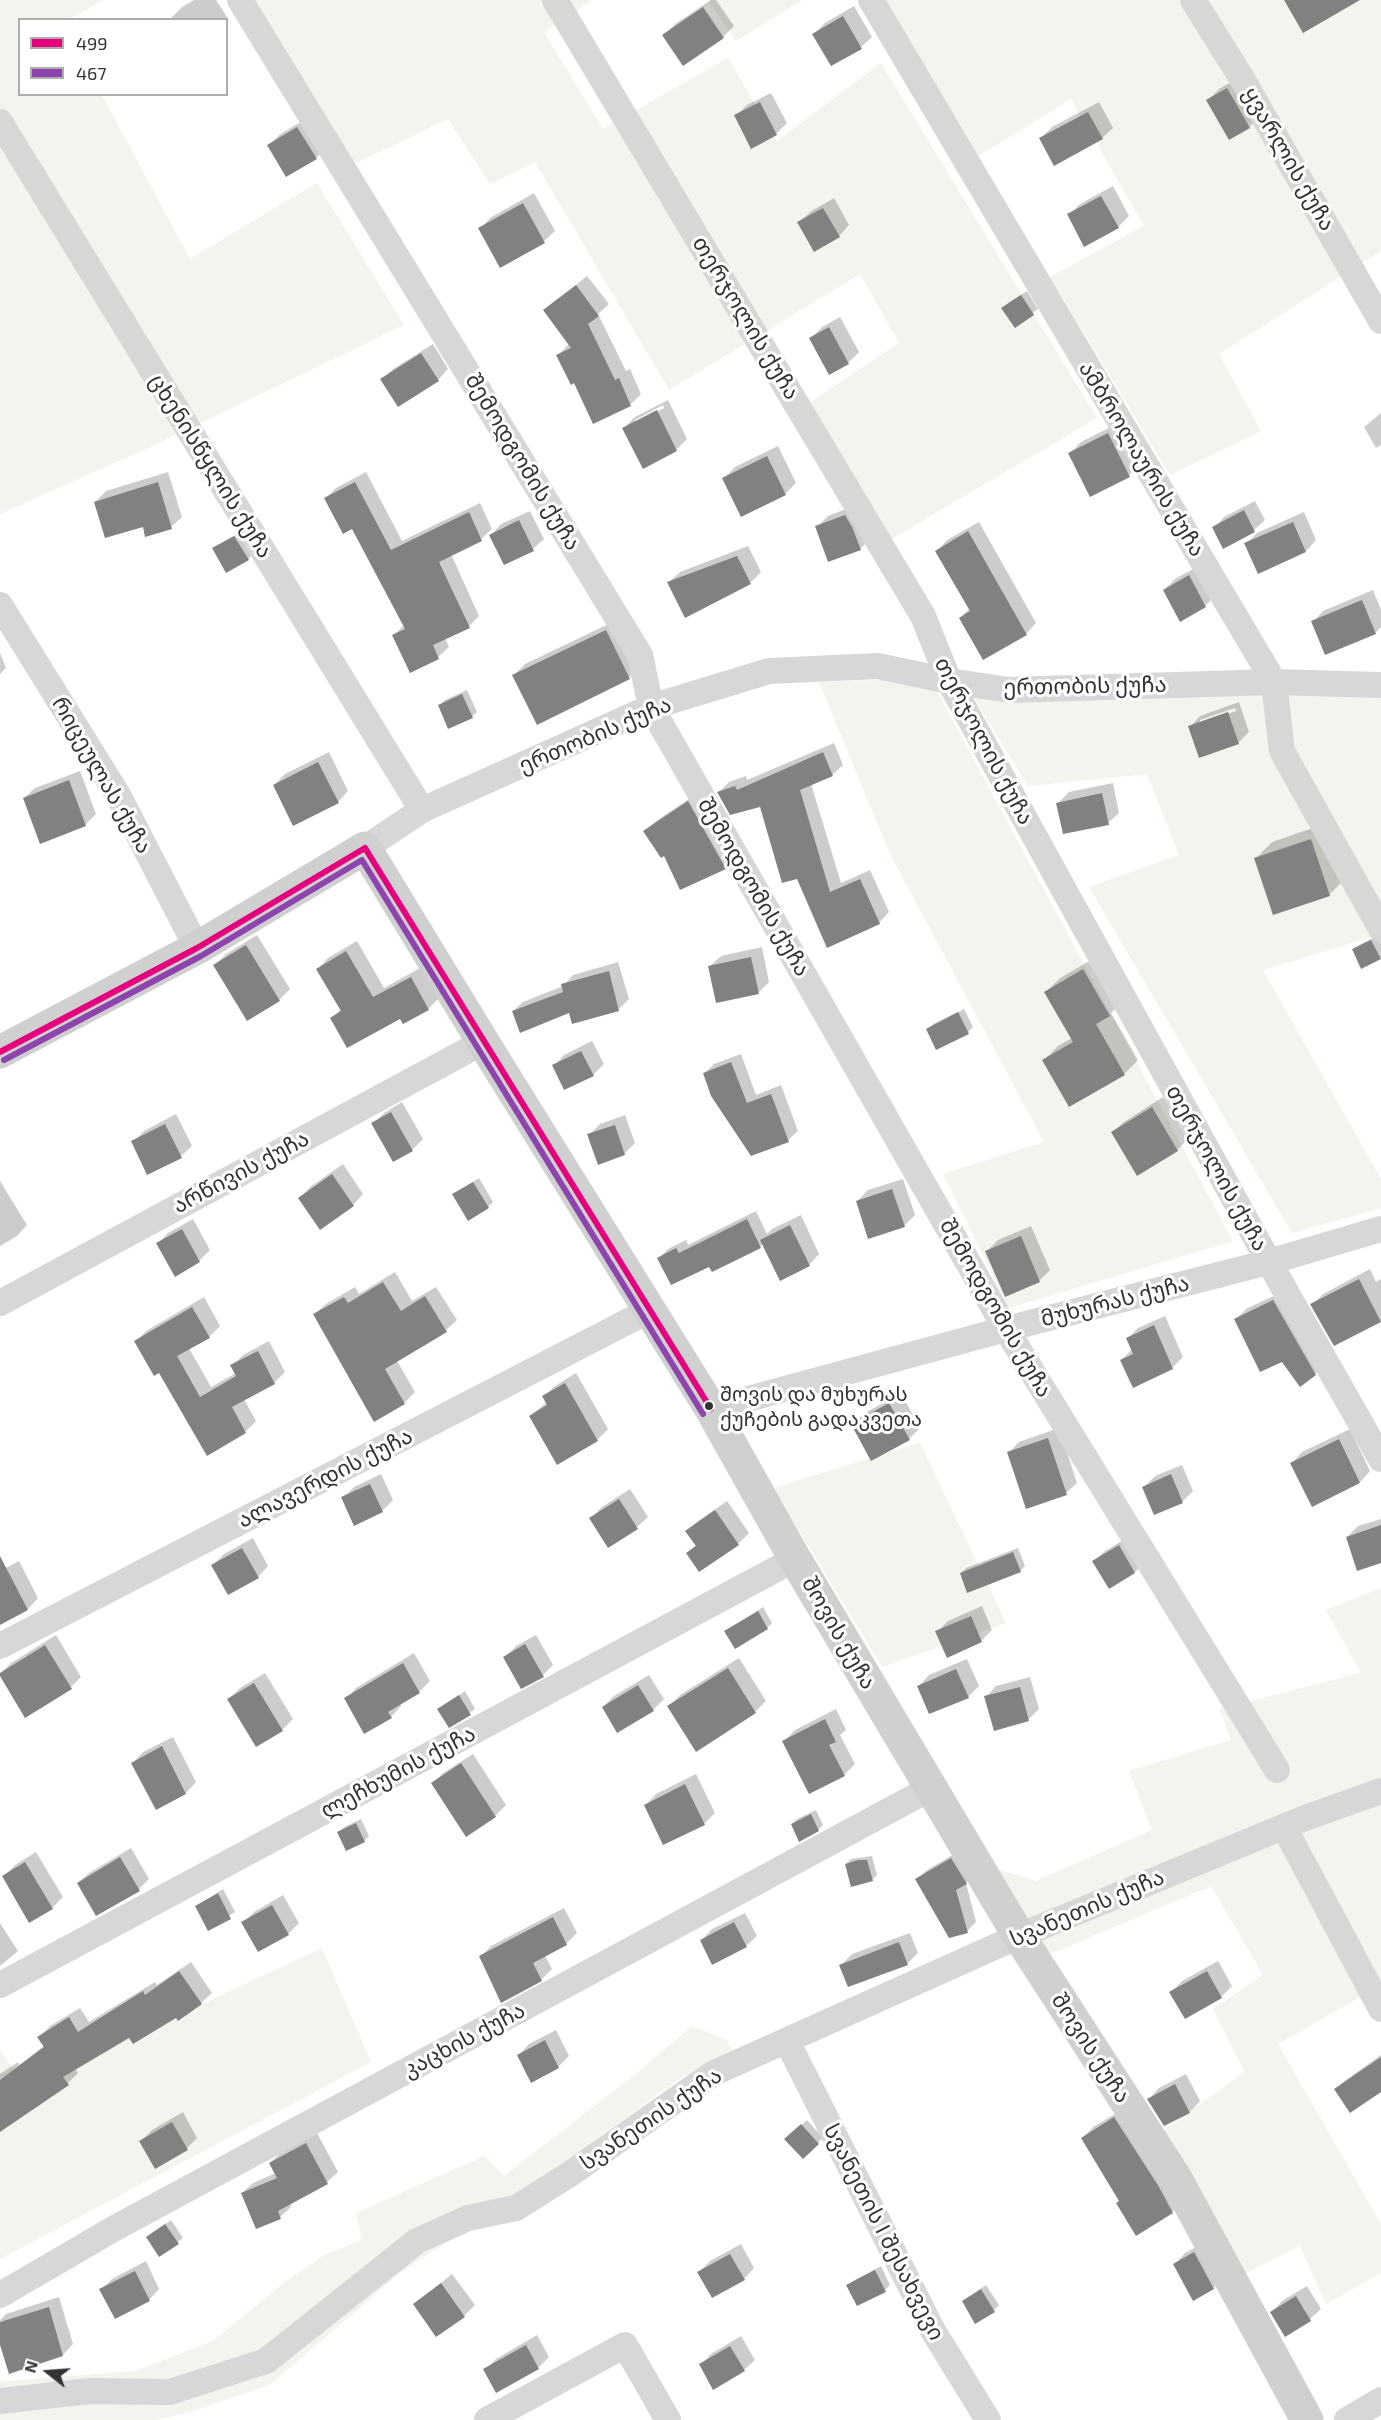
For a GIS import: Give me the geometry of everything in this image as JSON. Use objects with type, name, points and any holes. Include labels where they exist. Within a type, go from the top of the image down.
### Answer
[{"type":"street","name":"შემოდგომის ქუჩა","points":[[240,0],[640,655],[651,707],[1006,1329],[1277,1770]]},
{"type":"street","name":"თერჯოლის ქუჩა","points":[[555,0],[923,616],[949,681],[1269,1262],[1381,1459]]},
{"type":"street","name":"ამბროლაურის ქუჩა","points":[[871,0],[1274,682],[1282,751],[1381,929]]},
{"type":"street","name":"ყვარლის ქუჩა","points":[[1193,0],[1241,77],[1381,321]]},
{"type":"street","name":"ცხენისწყლის ქუჩა","points":[[0,122],[422,810]]},
{"type":"street","name":"რიცეულას ქუჩა","points":[[0,605],[118,795],[197,948]]},
{"type":"street","name":"ერთობის ქუჩა","points":[[365,848],[422,810],[651,707],[769,671],[878,666],[949,681],[1010,690],[1274,682],[1381,685]]},
{"type":"street","points":[[0,1052],[197,948],[365,848]]},
{"type":"street","name":"შოვის ქუჩა","points":[[365,848],[711,1409],[795,1559],[1019,1936],[1174,2177],[1307,2420]]},
{"type":"street","name":"არწივის ქუჩა","points":[[0,1303],[483,1042]]},
{"type":"street","name":"მუხურას ქუჩა","points":[[711,1409],[1006,1329],[1269,1262],[1381,1229]]},
{"type":"street","name":"ალავერდის ქუჩა","points":[[0,1646],[650,1310]]},
{"type":"street","name":"ლეჩხუმის ქუჩა","points":[[0,1985],[795,1559]]},
{"type":"street","name":"კაცხის ქუჩა","points":[[0,2295],[115,2228],[930,1788]]},
{"type":"street","name":"სვანეთის ქუჩა","points":[[0,2401],[89,2391],[170,2392],[266,2361],[417,2241],[468,2217],[516,2208],[570,2174],[714,2073],[1019,1936],[1284,1827],[1381,1791]]},
{"type":"street","points":[[1284,1827],[1381,2009]]},
{"type":"street","name":"სვანეთის I შესახვევი","points":[[787,2041],[932,2329],[988,2420]]},
{"type":"street","points":[[487,2420],[625,2345],[668,2420]]},
{"type":"street","points":[[1347,2420],[1381,2400]]},
{"type":"shaded area","points":[[0,0],[104,0],[71,18],[18,18],[18,96],[103,96],[190,259],[317,183],[404,325],[161,442],[0,514]]},
{"type":"shaded area","points":[[252,0],[592,0],[544,32],[603,129],[728,58],[777,141],[881,63],[1097,418],[888,541],[806,405],[899,343],[860,274],[669,390],[535,162],[490,184],[448,119],[352,165]]},
{"type":"shaded area","points":[[708,0],[802,0],[736,41]]},
{"type":"shaded area","points":[[885,0],[1381,0],[1381,251],[1219,354],[1261,431],[1170,475],[1050,277],[1144,226],[1071,99],[975,158]]},
{"type":"shaded area","points":[[930,678],[1233,1241],[1009,1308],[943,1174],[1044,1142],[890,854],[819,682]]},
{"type":"shaded area","points":[[966,685],[1381,688],[1381,934],[1263,970],[1381,1179],[1381,1208],[1292,1233],[1089,887],[1179,855],[1147,774],[1028,786]]},
{"type":"shaded area","points":[[920,1443],[1006,1623],[882,1667],[773,1488]]},
{"type":"shaded area","points":[[1381,1588],[1381,1985],[1278,2044],[1381,2224],[1381,2273],[1326,2304],[1300,2246],[1243,2275],[1164,2130],[1245,2072],[1213,2009],[1263,1975],[1211,1886],[1048,1955],[999,1887],[1000,1870],[1036,1881],[1152,1830],[1129,1771],[1231,1740],[1219,1709],[1361,1673],[1326,1610]]},
{"type":"shaded area","points":[[322,1948],[371,2062],[0,2259],[0,2050],[26,2087]]},
{"type":"shaded area","points":[[692,2026],[725,2039],[733,2050],[678,2080],[523,2192],[400,2273],[271,2384],[191,2412],[157,2420],[0,2420],[0,2380],[135,2371],[213,2341],[285,2282],[325,2255],[362,2240],[356,2213],[484,2156],[504,2176],[637,2073]]},
{"type":"building","points":[[1284,0],[1360,0],[1303,33]]},
{"type":"building","points":[[703,7],[724,38],[683,66],[662,35]]},
{"type":"building","points":[[843,16],[862,49],[831,66],[812,34]]},
{"type":"building","points":[[1227,88],[1250,128],[1229,140],[1206,100]]},
{"type":"building","points":[[760,102],[777,135],[751,149],[734,115]]},
{"type":"building","points":[[1088,112],[1103,139],[1054,166],[1039,138]]},
{"type":"building","points":[[297,127],[317,159],[286,177],[267,145]]},
{"type":"building","points":[[1101,196],[1119,228],[1084,247],[1067,214]]},
{"type":"building","points":[[523,203],[545,243],[500,268],[478,228]]},
{"type":"building","points":[[823,208],[840,237],[814,252],[797,222]]},
{"type":"building","points":[[576,285],[599,316],[588,324],[615,380],[619,378],[631,406],[593,424],[574,383],[571,385],[556,355],[571,348],[543,310]]},
{"type":"building","points":[[1021,295],[1034,315],[1015,328],[1001,308]]},
{"type":"building","points":[[829,327],[849,364],[829,375],[809,338]]},
{"type":"building","points":[[421,353],[439,381],[398,407],[380,379]]},
{"type":"building","points":[[657,410],[677,451],[643,469],[622,428]]},
{"type":"building","points":[[1108,433],[1130,477],[1090,497],[1068,453]]},
{"type":"building","points":[[767,456],[786,495],[741,517],[722,478]]},
{"type":"building","points":[[158,482],[172,529],[145,537],[143,527],[105,538],[94,502]]},
{"type":"building","points":[[355,482],[391,550],[469,512],[482,541],[439,562],[470,628],[433,645],[439,659],[410,673],[392,635],[405,629],[352,529],[343,534],[324,498]]},
{"type":"building","points":[[1244,510],[1255,532],[1223,549],[1212,527]]},
{"type":"building","points":[[845,515],[861,550],[828,562],[815,526]]},
{"type":"building","points":[[519,520],[534,551],[504,565],[489,535]]},
{"type":"building","points":[[1293,522],[1306,552],[1258,574],[1244,543]]},
{"type":"building","points":[[968,531],[1027,635],[983,660],[959,618],[970,611],[935,551]]},
{"type":"building","points":[[234,536],[249,560],[226,573],[212,548]]},
{"type":"building","points":[[737,556],[751,584],[685,618],[667,582]]},
{"type":"building","points":[[1189,575],[1206,607],[1180,622],[1163,590]]},
{"type":"building","points":[[1362,600],[1376,634],[1325,655],[1311,621]]},
{"type":"building","points":[[606,630],[630,679],[537,725],[512,675]]},
{"type":"building","points":[[462,694],[473,718],[448,729],[438,705]]},
{"type":"building","points":[[1228,712],[1239,744],[1199,758],[1188,726]]},
{"type":"building","points":[[823,752],[833,776],[800,790],[830,892],[860,879],[880,924],[827,948],[797,879],[782,883],[760,807],[730,815],[717,792],[735,786],[737,790]]},
{"type":"building","points":[[318,762],[339,803],[293,826],[273,785]]},
{"type":"building","points":[[69,780],[86,826],[40,844],[23,798]]},
{"type":"building","points":[[1102,793],[1109,825],[1063,834],[1056,803]]},
{"type":"building","points":[[688,801],[726,869],[680,890],[664,856],[661,858],[643,831]]},
{"type":"building","points":[[1311,839],[1330,896],[1273,915],[1254,858]]},
{"type":"building","points":[[1371,940],[1381,959],[1361,969],[1352,949]]},
{"type":"building","points":[[246,945],[280,1001],[247,1021],[213,965]]},
{"type":"building","points":[[346,951],[373,997],[411,977],[429,1010],[403,1024],[400,1019],[347,1048],[330,1018],[341,1011],[316,969]]},
{"type":"building","points":[[751,957],[759,994],[716,1003],[708,966]]},
{"type":"building","points":[[1083,969],[1110,1016],[1096,1024],[1125,1075],[1069,1107],[1042,1060],[1073,1042],[1044,992]]},
{"type":"building","points":[[609,971],[619,1011],[572,1024],[569,1013],[520,1033],[512,1011],[563,992],[561,984]]},
{"type":"building","points":[[958,1012],[969,1034],[936,1050],[926,1029]]},
{"type":"building","points":[[581,1051],[594,1076],[564,1090],[552,1065]]},
{"type":"building","points":[[731,1062],[747,1103],[771,1094],[789,1142],[751,1156],[711,1096],[703,1073]]},
{"type":"building","points":[[1152,1107],[1178,1151],[1137,1176],[1111,1132]]},
{"type":"building","points":[[391,1112],[413,1151],[393,1162],[371,1123]]},
{"type":"building","points":[[165,1124],[182,1158],[147,1175],[131,1141]]},
{"type":"building","points":[[615,1125],[625,1155],[598,1165],[587,1134]]},
{"type":"building","points":[[332,1174],[354,1206],[320,1230],[298,1198]]},
{"type":"building","points":[[473,1182],[489,1208],[468,1221],[452,1194]]},
{"type":"building","points":[[892,1189],[905,1227],[868,1239],[856,1201]]},
{"type":"building","points":[[747,1219],[761,1248],[712,1272],[709,1267],[671,1285],[657,1258],[676,1248],[679,1253]]},
{"type":"building","points":[[790,1225],[810,1266],[780,1281],[760,1240]]},
{"type":"building","points":[[182,1229],[200,1262],[175,1277],[156,1243]]},
{"type":"building","points":[[1021,1236],[1040,1282],[1005,1297],[985,1251]]},
{"type":"building","points":[[1359,1279],[1381,1322],[1334,1346],[1310,1304]]},
{"type":"building","points":[[383,1282],[401,1311],[425,1296],[447,1332],[385,1369],[405,1404],[374,1422],[313,1314],[344,1297],[348,1303]]},
{"type":"building","points":[[1273,1300],[1316,1375],[1300,1387],[1282,1362],[1260,1372],[1234,1319]]},
{"type":"building","points":[[192,1307],[210,1338],[177,1356],[200,1397],[236,1376],[230,1365],[258,1351],[275,1384],[232,1407],[246,1433],[207,1456],[159,1373],[154,1376],[134,1341]]},
{"type":"building","points":[[1154,1325],[1173,1369],[1133,1388],[1120,1360],[1133,1354],[1126,1338]]},
{"type":"building","points":[[565,1383],[598,1441],[557,1465],[529,1416],[547,1405],[542,1396]]},
{"type":"building","points":[[889,1403],[910,1440],[871,1461],[851,1424]]},
{"type":"building","points":[[1048,1438],[1067,1495],[1026,1509],[1007,1452]]},
{"type":"building","points":[[1339,1439],[1360,1483],[1312,1507],[1290,1463]]},
{"type":"building","points":[[1171,1474],[1183,1503],[1154,1515],[1142,1487]]},
{"type":"building","points":[[370,1484],[383,1512],[354,1526],[341,1497]]},
{"type":"building","points":[[619,1499],[638,1529],[608,1548],[589,1518]]},
{"type":"building","points":[[715,1510],[739,1545],[699,1572],[686,1553],[696,1546],[685,1531]]},
{"type":"building","points":[[1381,1525],[1381,1563],[1357,1571],[1346,1537]]},
{"type":"building","points":[[1119,1545],[1135,1573],[1109,1589],[1092,1561]]},
{"type":"building","points":[[242,1548],[259,1578],[228,1595],[211,1565]]},
{"type":"building","points":[[1013,1552],[1021,1572],[967,1593],[960,1573]]},
{"type":"building","points":[[0,1556],[28,1610],[0,1625]]},
{"type":"building","points":[[758,1611],[768,1629],[735,1649],[724,1631]]},
{"type":"building","points":[[971,1616],[982,1642],[947,1658],[935,1631]]},
{"type":"building","points":[[525,1644],[544,1677],[521,1689],[503,1657]]},
{"type":"building","points":[[45,1645],[72,1689],[25,1718],[0,1673]]},
{"type":"building","points":[[403,1663],[420,1693],[388,1712],[392,1718],[364,1734],[344,1698]]},
{"type":"building","points":[[728,1668],[756,1713],[696,1752],[667,1706]]},
{"type":"building","points":[[956,1669],[969,1698],[929,1714],[917,1686]]},
{"type":"building","points":[[254,1683],[283,1731],[256,1747],[227,1699]]},
{"type":"building","points":[[638,1685],[654,1711],[617,1733],[602,1707]]},
{"type":"building","points":[[1020,1687],[1029,1721],[994,1731],[984,1696]]},
{"type":"building","points":[[459,1695],[471,1715],[449,1728],[437,1709]]},
{"type":"building","points":[[825,1719],[836,1742],[829,1745],[845,1776],[809,1794],[782,1741]]},
{"type":"building","points":[[162,1746],[186,1794],[156,1810],[131,1763]]},
{"type":"building","points":[[461,1763],[496,1817],[466,1837],[431,1783]]},
{"type":"building","points":[[685,1784],[705,1825],[663,1845],[644,1805]]},
{"type":"building","points":[[811,1814],[819,1831],[799,1842],[791,1824]]},
{"type":"building","points":[[356,1823],[365,1842],[346,1851],[337,1832]]},
{"type":"building","points":[[120,1857],[140,1891],[96,1916],[77,1883]]},
{"type":"building","points":[[951,1858],[967,1884],[956,1890],[968,1933],[949,1938],[915,1879]]},
{"type":"building","points":[[867,1860],[873,1881],[851,1887],[845,1864]]},
{"type":"building","points":[[25,1862],[53,1909],[29,1923],[2,1876]]},
{"type":"building","points":[[218,1893],[231,1919],[208,1931],[195,1906]]},
{"type":"building","points":[[272,1905],[289,1935],[258,1952],[241,1922]]},
{"type":"building","points":[[553,1917],[567,1945],[533,1963],[542,1981],[501,2003],[479,1956]]},
{"type":"building","points":[[734,1922],[747,1947],[712,1965],[700,1940]]},
{"type":"building","points":[[899,1942],[908,1965],[848,1987],[839,1965]]},
{"type":"building","points":[[179,1971],[202,2004],[178,2021],[176,2018],[133,2044],[129,2038],[63,2077],[69,2085],[0,2132],[0,2080],[44,2047],[37,2037],[69,2017],[78,2032],[143,1991],[145,1995]]},
{"type":"building","points":[[1207,1971],[1222,1998],[1185,2019],[1169,1992]]},
{"type":"building","points":[[545,2040],[559,2068],[531,2083],[517,2055]]},
{"type":"building","points":[[1381,2057],[1381,2092],[1350,2113],[1334,2089]]},
{"type":"building","points":[[1175,2084],[1190,2113],[1164,2126],[1147,2099]]},
{"type":"building","points":[[1114,2117],[1173,2213],[1136,2236],[1116,2203],[1119,2201],[1081,2138]]},
{"type":"building","points":[[172,2122],[188,2150],[155,2169],[139,2141]]},
{"type":"building","points":[[801,2124],[819,2144],[803,2159],[784,2139]]},
{"type":"building","points":[[306,2143],[328,2184],[278,2211],[281,2219],[256,2229],[241,2193],[277,2178],[269,2163]]},
{"type":"building","points":[[165,2224],[179,2244],[159,2257],[146,2237]]},
{"type":"building","points":[[1194,2252],[1214,2289],[1193,2301],[1173,2264]]},
{"type":"building","points":[[730,2254],[745,2280],[712,2298],[697,2272]]},
{"type":"building","points":[[875,2270],[886,2292],[857,2306],[846,2285]]},
{"type":"building","points":[[135,2271],[150,2301],[115,2319],[99,2289]]},
{"type":"building","points":[[441,2283],[465,2317],[436,2337],[413,2304]]},
{"type":"building","points":[[981,2289],[995,2312],[975,2324],[962,2301]]},
{"type":"building","points":[[1296,2296],[1311,2321],[1285,2337],[1270,2312]]},
{"type":"building","points":[[49,2307],[63,2356],[9,2374],[0,2345],[0,2322]]},
{"type":"building","points":[[526,2345],[539,2369],[496,2393],[483,2369]]},
{"type":"building","points":[[730,2346],[745,2371],[713,2390],[699,2364]]},
{"type":"transit line","name":"499","points":[[365,848],[711,1409]]},
{"type":"transit line","name":"499","points":[[0,1052],[197,948],[365,848]]},
{"type":"transit line","name":"467","points":[[4,1060],[201,956],[362,860],[703,1414]]},
{"type":"place","name":"შოვის და მუხურას ქუჩების გადაკვეთა","points":[[709,1406]]}]
